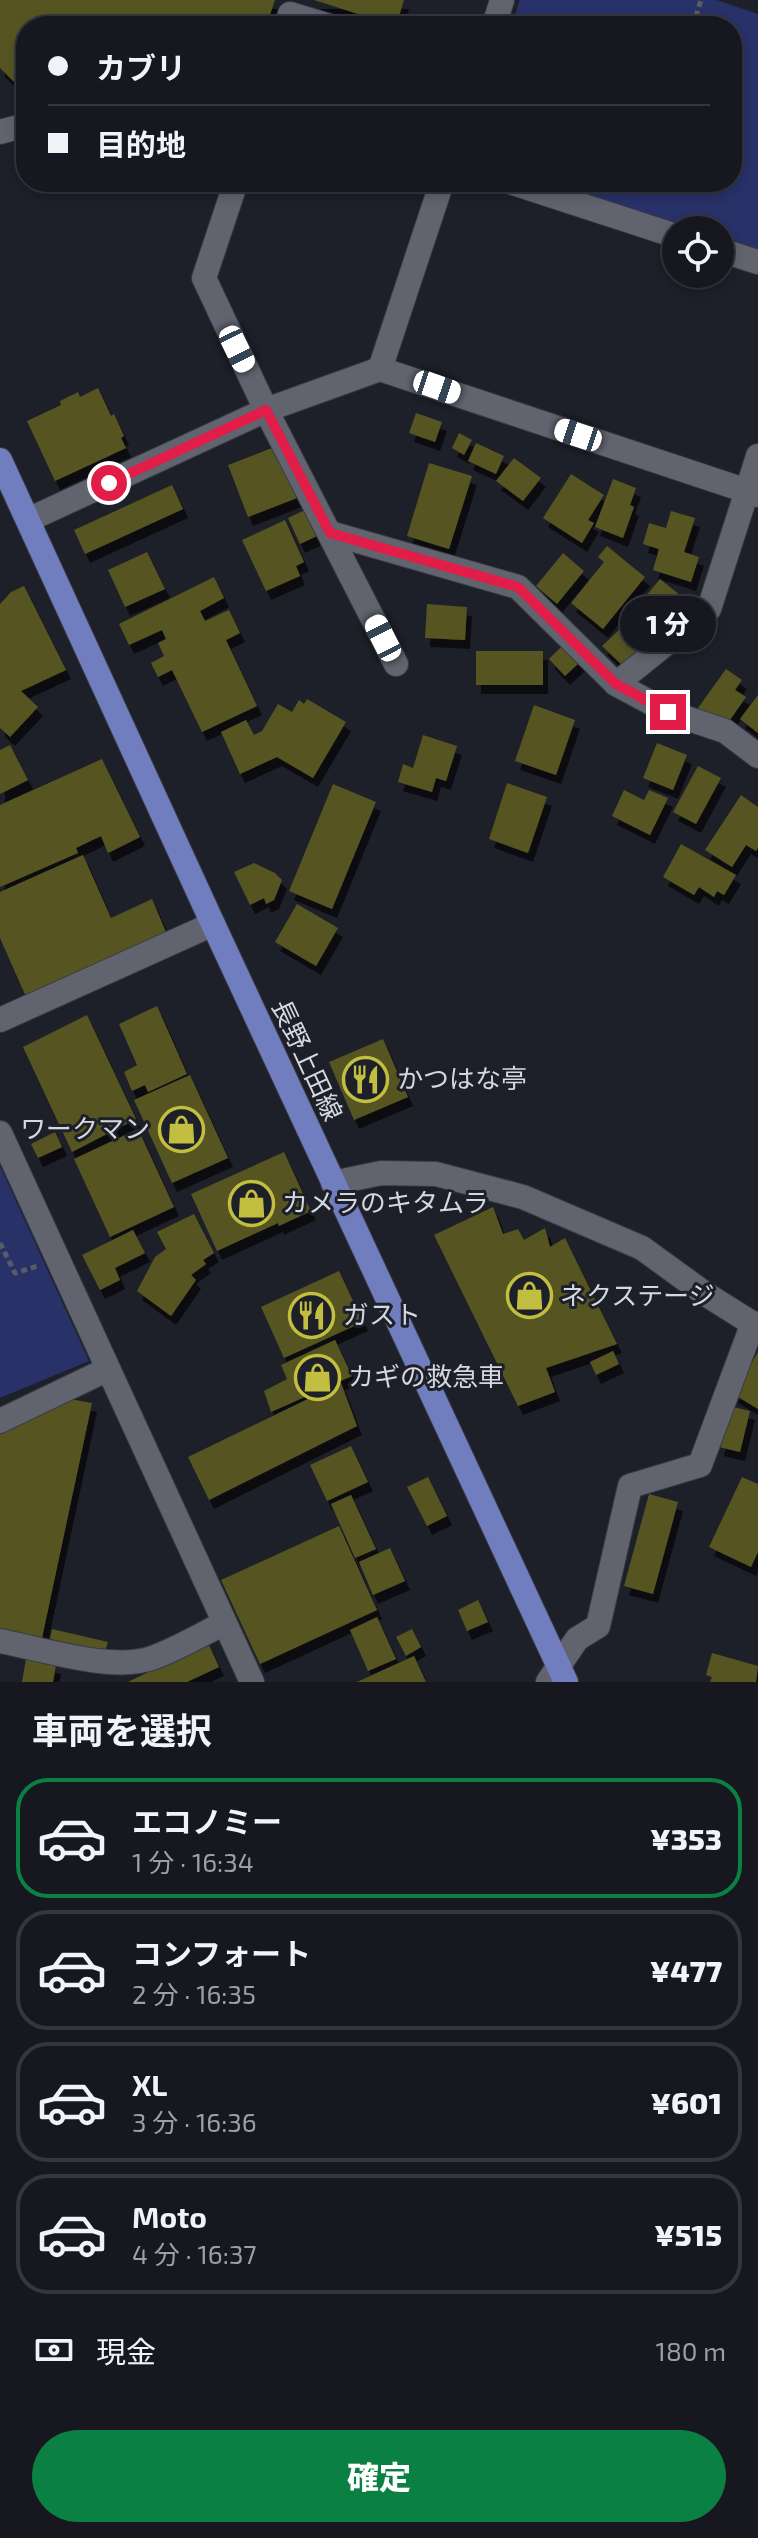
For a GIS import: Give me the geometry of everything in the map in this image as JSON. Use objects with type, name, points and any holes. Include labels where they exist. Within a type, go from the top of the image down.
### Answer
[{"type":"main road","name":"長野上田線","points":[[0,460],[557,1677]]},
{"type":"street","points":[[233,192],[204,278],[266,410],[396,664]]},
{"type":"street","points":[[380,369],[439,192]]},
{"type":"street","points":[[541,192],[662,231]]},
{"type":"street","points":[[734,254],[758,262]]},
{"type":"street","points":[[28,520],[266,410],[380,369],[752,493]]},
{"type":"street","points":[[616,684],[709,609],[752,493],[758,456]]},
{"type":"street","points":[[330,533],[518,587],[616,684],[668,712],[725,731],[758,756]]},
{"type":"street","points":[[0,1020],[213,924]]},
{"type":"street","points":[[0,1133],[252,1682]]},
{"type":"street","points":[[333,1183],[381,1173],[436,1174],[523,1197],[642,1248],[704,1293],[756,1325],[700,1465],[630,1486],[598,1626],[577,1639],[557,1677]]},
{"type":"street","points":[[0,1421],[108,1369]]},
{"type":"street","points":[[0,1641],[121,1664],[150,1659],[224,1623]]},
{"type":"path","points":[[0,1243],[15,1273],[58,1259]]},
{"type":"shaded area","points":[[520,0],[717,0],[758,14],[758,250],[734,242],[734,216],[662,216],[662,219],[579,192],[742,192],[742,16],[514,16]]},
{"type":"shaded area","points":[[0,1166],[89,1361],[0,1398]]},
{"type":"building","points":[[0,0],[275,0],[269,16],[16,16],[16,82],[0,68]]},
{"type":"building","points":[[314,0],[404,0],[399,16],[364,16]]},
{"type":"building","points":[[98,388],[111,416],[114,414],[126,448],[55,481],[27,421],[61,405],[60,401],[78,392],[80,397]]},
{"type":"building","points":[[416,413],[442,422],[435,442],[409,433]]},
{"type":"building","points":[[459,433],[472,440],[464,455],[452,448]]},
{"type":"building","points":[[476,443],[504,456],[496,474],[468,461]]},
{"type":"building","points":[[277,446],[297,498],[248,517],[228,465]]},
{"type":"building","points":[[514,458],[541,478],[523,501],[496,481]]},
{"type":"building","points":[[429,463],[472,476],[449,549],[407,536]]},
{"type":"building","points":[[571,474],[604,495],[588,520],[594,523],[582,543],[543,518]]},
{"type":"building","points":[[613,479],[636,488],[630,505],[634,507],[623,538],[595,527]]},
{"type":"building","points":[[172,485],[183,509],[85,554],[74,530]]},
{"type":"building","points":[[307,509],[319,535],[300,544],[288,518]]},
{"type":"building","points":[[671,511],[695,518],[684,552],[699,557],[691,582],[653,570],[659,549],[643,544],[649,523],[666,528]]},
{"type":"building","points":[[285,520],[304,562],[296,566],[300,576],[266,591],[242,540]]},
{"type":"building","points":[[607,546],[645,577],[603,629],[571,603],[604,562],[598,557]]},
{"type":"building","points":[[147,552],[165,589],[125,607],[108,570]]},
{"type":"building","points":[[563,553],[584,571],[557,604],[536,586]]},
{"type":"building","points":[[214,577],[224,598],[200,611],[205,621],[229,610],[240,633],[226,640],[257,706],[202,732],[172,670],[158,677],[151,663],[164,656],[158,643],[166,639],[162,630],[129,645],[119,624]]},
{"type":"building","points":[[660,579],[686,600],[671,618],[645,597]]},
{"type":"building","points":[[24,586],[66,670],[21,691],[38,707],[10,737],[0,728],[0,604],[11,592]]},
{"type":"building","points":[[427,604],[467,607],[465,640],[425,638]]},
{"type":"building","points":[[621,628],[640,647],[622,665],[602,646]]},
{"type":"building","points":[[563,645],[580,662],[565,676],[549,659]]},
{"type":"building","points":[[476,651],[543,651],[543,685],[476,685]]},
{"type":"building","points":[[726,669],[742,680],[735,690],[746,697],[725,727],[698,708]]},
{"type":"building","points":[[758,695],[758,733],[740,719]]},
{"type":"building","points":[[307,699],[346,722],[313,778],[277,757],[240,774],[221,732],[246,720],[254,735],[262,731],[278,704],[292,712],[299,700],[304,704]]},
{"type":"building","points":[[534,705],[575,720],[556,775],[515,761]]},
{"type":"building","points":[[423,735],[457,746],[446,781],[436,778],[432,792],[398,782],[403,764],[413,768]]},
{"type":"building","points":[[657,743],[687,755],[673,790],[643,778]]},
{"type":"building","points":[[10,745],[28,780],[0,794],[0,750]]},
{"type":"building","points":[[102,759],[140,837],[108,853],[101,836],[76,848],[78,853],[0,887],[0,805]]},
{"type":"building","points":[[698,766],[721,778],[696,824],[673,812]]},
{"type":"building","points":[[507,783],[547,797],[528,853],[489,839]]},
{"type":"building","points":[[333,784],[376,802],[332,909],[289,891]]},
{"type":"building","points":[[624,790],[644,800],[649,790],[668,798],[650,835],[612,816]]},
{"type":"building","points":[[741,795],[758,807],[758,848],[756,851],[746,845],[732,867],[705,850]]},
{"type":"building","points":[[681,844],[736,875],[724,895],[717,891],[714,897],[699,887],[694,895],[663,877]]},
{"type":"building","points":[[83,855],[111,918],[152,899],[168,937],[27,999],[0,938],[0,892]]},
{"type":"building","points":[[254,863],[282,880],[274,900],[266,904],[264,898],[250,905],[234,872]]},
{"type":"building","points":[[297,904],[338,928],[316,966],[275,942]]},
{"type":"building","points":[[157,1006],[187,1074],[148,1092],[145,1085],[132,1091],[124,1072],[137,1065],[119,1024]]},
{"type":"building","points":[[87,1015],[136,1119],[72,1152],[23,1047]]},
{"type":"building","points":[[383,1039],[408,1097],[354,1120],[329,1062]]},
{"type":"building","name":"ワークマン","points":[[190,1075],[228,1158],[172,1183],[134,1100]]},
{"type":"building","points":[[138,1129],[174,1207],[110,1237],[74,1159]]},
{"type":"building","points":[[55,1132],[62,1147],[38,1158],[31,1144]]},
{"type":"building","name":"カメラのキタムラ","points":[[284,1152],[311,1211],[217,1251],[191,1194]]},
{"type":"building","name":"ネクステージ","points":[[493,1207],[503,1234],[518,1229],[524,1240],[545,1228],[550,1247],[565,1238],[617,1344],[546,1368],[555,1392],[518,1406],[434,1235]]},
{"type":"building","points":[[194,1214],[214,1253],[203,1260],[206,1264],[191,1275],[196,1280],[171,1316],[137,1291],[155,1257],[166,1249],[157,1232]]},
{"type":"building","points":[[133,1230],[145,1253],[115,1268],[120,1280],[100,1290],[82,1255]]},
{"type":"building","name":"ガスト","points":[[339,1271],[363,1322],[284,1358],[261,1307]]},
{"type":"building","name":"カギの救急車","points":[[335,1340],[352,1376],[271,1412],[264,1391],[287,1379],[281,1365]]},
{"type":"building","points":[[613,1351],[619,1364],[596,1375],[590,1362]]},
{"type":"building","points":[[758,1352],[758,1409],[733,1394]]},
{"type":"building","points":[[341,1383],[357,1426],[209,1500],[188,1457]]},
{"type":"building","points":[[70,1399],[92,1403],[42,1638],[0,1628],[0,1434]]},
{"type":"building","points":[[729,1406],[750,1411],[740,1452],[719,1447]]},
{"type":"building","points":[[351,1446],[368,1482],[327,1501],[310,1465]]},
{"type":"building","points":[[428,1477],[447,1516],[427,1526],[407,1487]]},
{"type":"building","points":[[742,1477],[758,1484],[758,1552],[751,1567],[709,1547]]},
{"type":"building","points":[[649,1494],[678,1502],[653,1594],[624,1586]]},
{"type":"building","points":[[351,1495],[376,1549],[355,1558],[331,1504]]},
{"type":"building","points":[[339,1526],[377,1610],[260,1664],[221,1580]]},
{"type":"building","points":[[390,1548],[405,1581],[373,1595],[359,1562]]},
{"type":"building","points":[[478,1600],[488,1622],[467,1631],[458,1610]]},
{"type":"building","points":[[377,1617],[396,1659],[368,1671],[350,1630]]},
{"type":"building","points":[[52,1629],[108,1642],[105,1651],[50,1639]]},
{"type":"building","points":[[412,1629],[421,1647],[406,1656],[396,1637]]},
{"type":"building","points":[[208,1643],[219,1667],[187,1682],[128,1682]]},
{"type":"building","points":[[712,1653],[758,1666],[756,1682],[710,1682],[712,1677],[706,1675]]},
{"type":"building","points":[[414,1656],[426,1682],[357,1682]]},
{"type":"building","points":[[26,1659],[56,1665],[53,1682],[22,1682]]},
{"type":"place","name":"かつはな亭","points":[[366,1079]]},
{"type":"place","name":"ワークマン","points":[[181,1129]]},
{"type":"place","name":"カメラのキタムラ","points":[[251,1203]]},
{"type":"place","name":"ネクステージ","points":[[529,1296]]},
{"type":"place","name":"ガスト","points":[[312,1315]]},
{"type":"place","name":"カギの救急車","points":[[317,1377]]},
{"type":"route","points":[[109,483],[266,410],[330,533],[518,587],[616,684],[668,712]]}]
